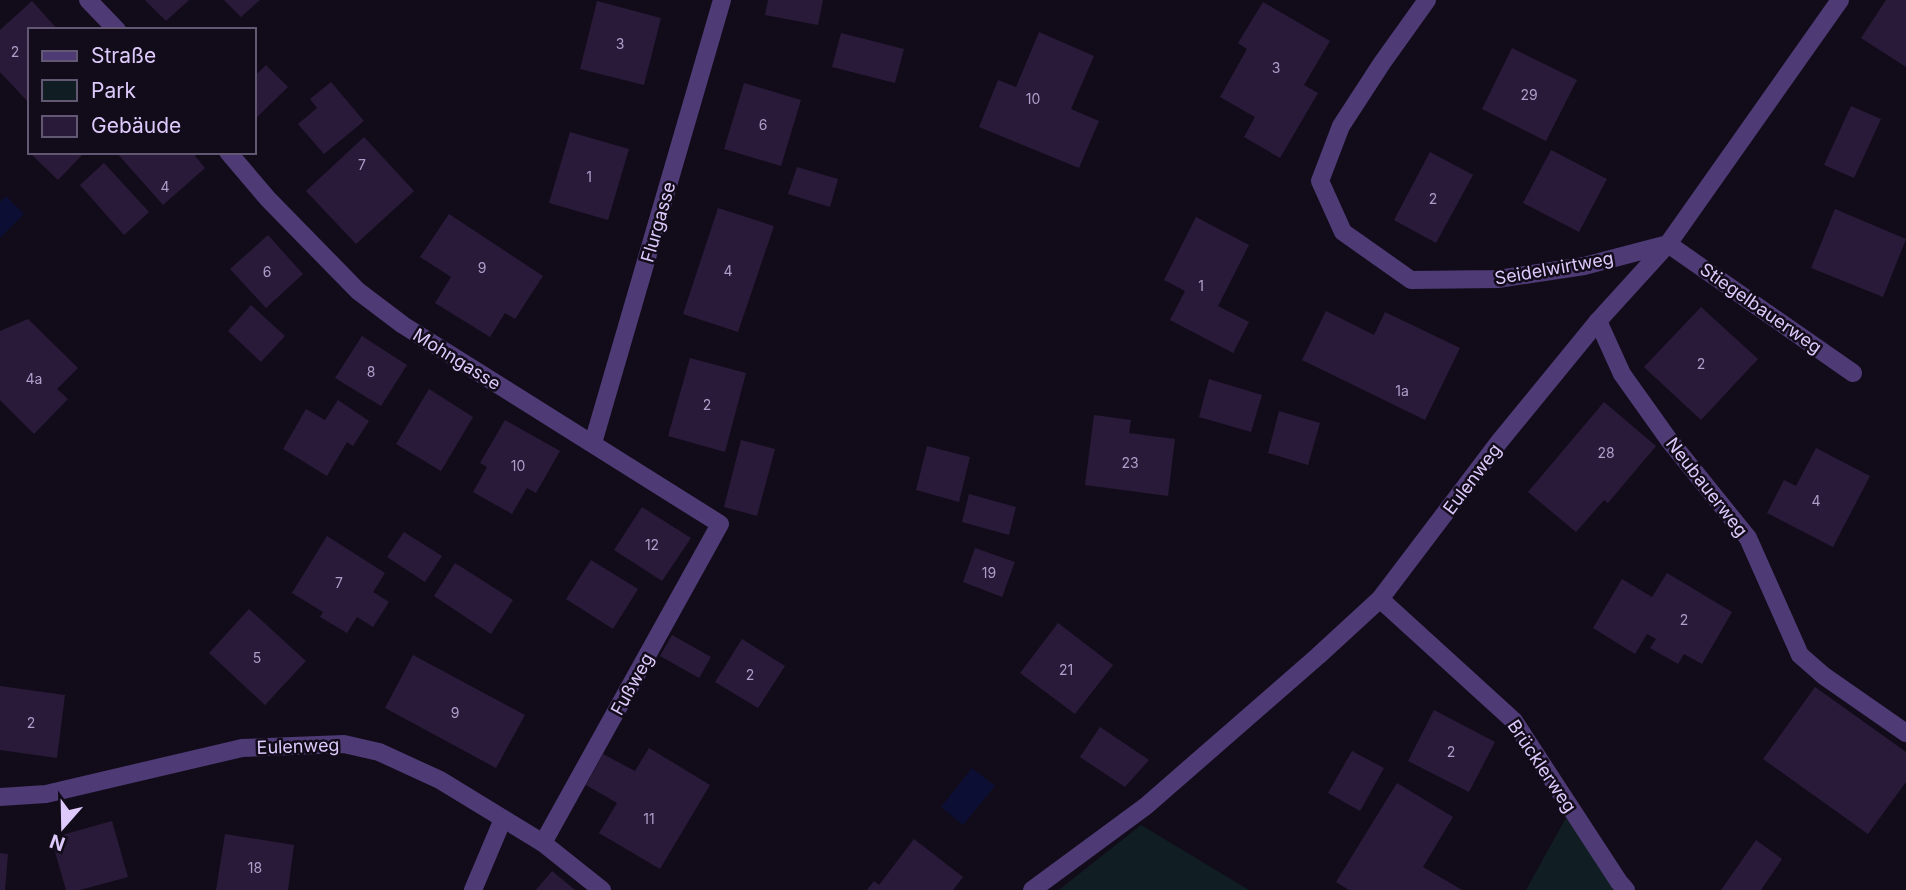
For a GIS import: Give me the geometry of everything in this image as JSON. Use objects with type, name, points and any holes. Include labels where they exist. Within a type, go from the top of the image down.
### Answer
[{"type":"street","points":[[88,0],[115,28]]},
{"type":"street","name":"Flurgasse","points":[[593,443],[722,0]]},
{"type":"street","name":"Seidelwirtweg","points":[[1427,0],[1341,126],[1320,181],[1343,232],[1411,280],[1498,279],[1584,266],[1668,244]]},
{"type":"street","name":"Eulenweg","points":[[1032,890],[1146,806],[1380,599],[1499,442],[1598,321],[1668,244],[1840,0]]},
{"type":"street","name":"Mohngasse","points":[[230,154],[268,199],[358,291],[403,325],[720,524]]},
{"type":"street","name":"Stiegelbauerweg","points":[[1668,244],[1853,373]]},
{"type":"street","name":"Neubauerweg","points":[[1598,321],[1622,374],[1669,440],[1748,538],[1800,655],[1824,676],[1906,733]]},
{"type":"street","name":"Fußweg","points":[[543,843],[720,524]]},
{"type":"street","name":"Brücklerweg","points":[[1380,599],[1514,721],[1626,890]]},
{"type":"street","name":"Eulenweg","points":[[0,797],[46,793],[242,748],[344,744],[379,751],[440,780],[543,843],[602,890]]},
{"type":"street","points":[[473,890],[503,819]]},
{"type":"green space","points":[[1566,818],[1621,890],[1526,890]]},
{"type":"green space","points":[[1141,825],[1249,890],[1059,890]]},
{"type":"shaded area","points":[[6,196],[24,214],[0,238],[0,202]]},
{"type":"shaded area","points":[[972,768],[995,786],[963,825],[941,807]]},
{"type":"building","points":[[145,0],[189,0],[166,21]]},
{"type":"building","points":[[224,0],[260,0],[241,17]]},
{"type":"building","points":[[768,0],[823,0],[818,25],[765,15]]},
{"type":"building","points":[[1886,0],[1906,0],[1906,67],[1861,38]]},
{"type":"building","points":[[32,1],[56,28],[28,28],[28,102],[0,72],[0,30]]},
{"type":"building","points":[[597,1],[661,18],[644,85],[580,69]]},
{"type":"building","points":[[1263,2],[1330,41],[1304,85],[1318,93],[1280,158],[1244,137],[1255,117],[1220,97],[1247,49],[1238,43]]},
{"type":"building","points":[[1039,32],[1094,56],[1071,109],[1099,121],[1079,168],[979,127],[998,80],[1016,87]]},
{"type":"building","points":[[841,33],[904,49],[895,83],[832,67]]},
{"type":"building","points":[[1512,48],[1577,80],[1546,141],[1482,109]]},
{"type":"building","points":[[266,65],[288,87],[256,118],[256,75]]},
{"type":"building","points":[[331,82],[364,121],[324,154],[298,124],[317,108],[310,99]]},
{"type":"building","points":[[744,83],[801,100],[781,166],[724,149]]},
{"type":"building","points":[[1851,106],[1881,119],[1854,178],[1824,165]]},
{"type":"building","points":[[570,132],[629,149],[608,220],[549,203]]},
{"type":"building","points":[[364,137],[414,191],[356,244],[306,191]]},
{"type":"building","points":[[1551,150],[1607,179],[1579,232],[1523,203]]},
{"type":"building","points":[[1430,152],[1473,175],[1436,243],[1394,220]]},
{"type":"building","points":[[31,154],[83,154],[58,180]]},
{"type":"building","points":[[118,154],[198,154],[195,156],[205,168],[163,205]]},
{"type":"building","points":[[104,163],[149,212],[124,235],[80,185]]},
{"type":"building","points":[[797,167],[838,179],[830,207],[788,194]]},
{"type":"building","points":[[718,208],[774,226],[738,332],[683,314]]},
{"type":"building","points":[[1835,209],[1906,239],[1883,297],[1811,268]]},
{"type":"building","points":[[449,214],[543,276],[515,319],[505,313],[490,337],[435,303],[451,277],[420,257]]},
{"type":"building","points":[[1196,217],[1249,245],[1218,306],[1249,322],[1233,353],[1170,320],[1185,291],[1164,280]]},
{"type":"building","points":[[268,235],[303,274],[266,308],[230,269]]},
{"type":"building","points":[[251,305],[285,336],[261,362],[228,331]]},
{"type":"building","points":[[1701,307],[1758,359],[1701,420],[1644,367]]},
{"type":"building","points":[[1326,311],[1374,335],[1385,312],[1460,348],[1425,420],[1302,360]]},
{"type":"building","points":[[28,319],[78,368],[57,389],[68,399],[34,434],[0,400],[0,331]]},
{"type":"building","points":[[362,336],[407,365],[381,406],[335,378]]},
{"type":"building","points":[[690,358],[746,373],[725,452],[668,436]]},
{"type":"building","points":[[1209,379],[1262,395],[1251,432],[1199,417]]},
{"type":"building","points":[[429,389],[473,417],[441,471],[396,444]]},
{"type":"building","points":[[338,400],[369,421],[353,446],[347,442],[327,476],[283,449],[306,409],[325,420]]},
{"type":"building","points":[[1604,402],[1656,446],[1608,503],[1604,500],[1576,532],[1528,492]]},
{"type":"building","points":[[1279,411],[1320,423],[1308,465],[1268,453]]},
{"type":"building","points":[[1094,415],[1131,420],[1129,433],[1175,439],[1168,496],[1085,485]]},
{"type":"building","points":[[505,420],[560,451],[536,493],[527,488],[512,514],[473,492],[487,467],[480,463]]},
{"type":"building","points":[[741,440],[775,449],[757,516],[724,507]]},
{"type":"building","points":[[927,446],[970,457],[959,502],[916,490]]},
{"type":"building","points":[[1816,448],[1870,476],[1833,547],[1767,513],[1784,480],[1796,486]]},
{"type":"building","points":[[969,494],[1016,507],[1009,535],[962,522]]},
{"type":"building","points":[[642,507],[691,538],[662,581],[614,550]]},
{"type":"building","points":[[404,532],[442,556],[425,582],[387,557]]},
{"type":"building","points":[[327,536],[385,573],[373,592],[389,602],[373,627],[357,617],[347,633],[320,617],[323,612],[292,593]]},
{"type":"building","points":[[975,548],[1015,562],[1002,597],[963,582]]},
{"type":"building","points":[[591,560],[638,589],[613,629],[566,599]]},
{"type":"building","points":[[455,563],[513,600],[491,634],[434,596]]},
{"type":"building","points":[[1667,573],[1732,612],[1702,664],[1684,654],[1678,664],[1650,648],[1656,639],[1647,634],[1635,654],[1593,628],[1622,579],[1652,597]]},
{"type":"building","points":[[249,609],[306,661],[265,705],[209,653]]},
{"type":"building","points":[[1058,623],[1113,665],[1075,714],[1020,673]]},
{"type":"building","points":[[672,635],[711,657],[699,678],[660,656]]},
{"type":"building","points":[[742,639],[785,666],[758,708],[715,682]]},
{"type":"building","points":[[413,655],[525,715],[496,768],[385,708]]},
{"type":"building","points":[[0,686],[65,695],[57,758],[0,750]]},
{"type":"building","points":[[1815,687],[1906,752],[1906,782],[1868,834],[1763,759]]},
{"type":"building","points":[[1434,710],[1495,742],[1469,792],[1408,761]]},
{"type":"building","points":[[1100,727],[1149,760],[1125,787],[1080,757]]},
{"type":"building","points":[[649,748],[710,785],[660,869],[599,833],[617,803],[586,785],[603,754],[635,771]]},
{"type":"building","points":[[1352,751],[1384,768],[1360,811],[1328,793]]},
{"type":"building","points":[[1397,783],[1453,817],[1423,867],[1462,890],[1349,890],[1336,882]]},
{"type":"building","points":[[112,821],[128,877],[80,890],[66,890],[51,838]]},
{"type":"building","points":[[225,834],[294,845],[288,890],[216,890]]},
{"type":"building","points":[[914,839],[963,877],[953,890],[867,890],[874,881],[879,885]]},
{"type":"building","points":[[1756,840],[1782,859],[1761,890],[1721,890]]},
{"type":"building","points":[[0,853],[8,854],[5,890],[0,890]]},
{"type":"building","points":[[552,871],[575,890],[536,890]]}]
